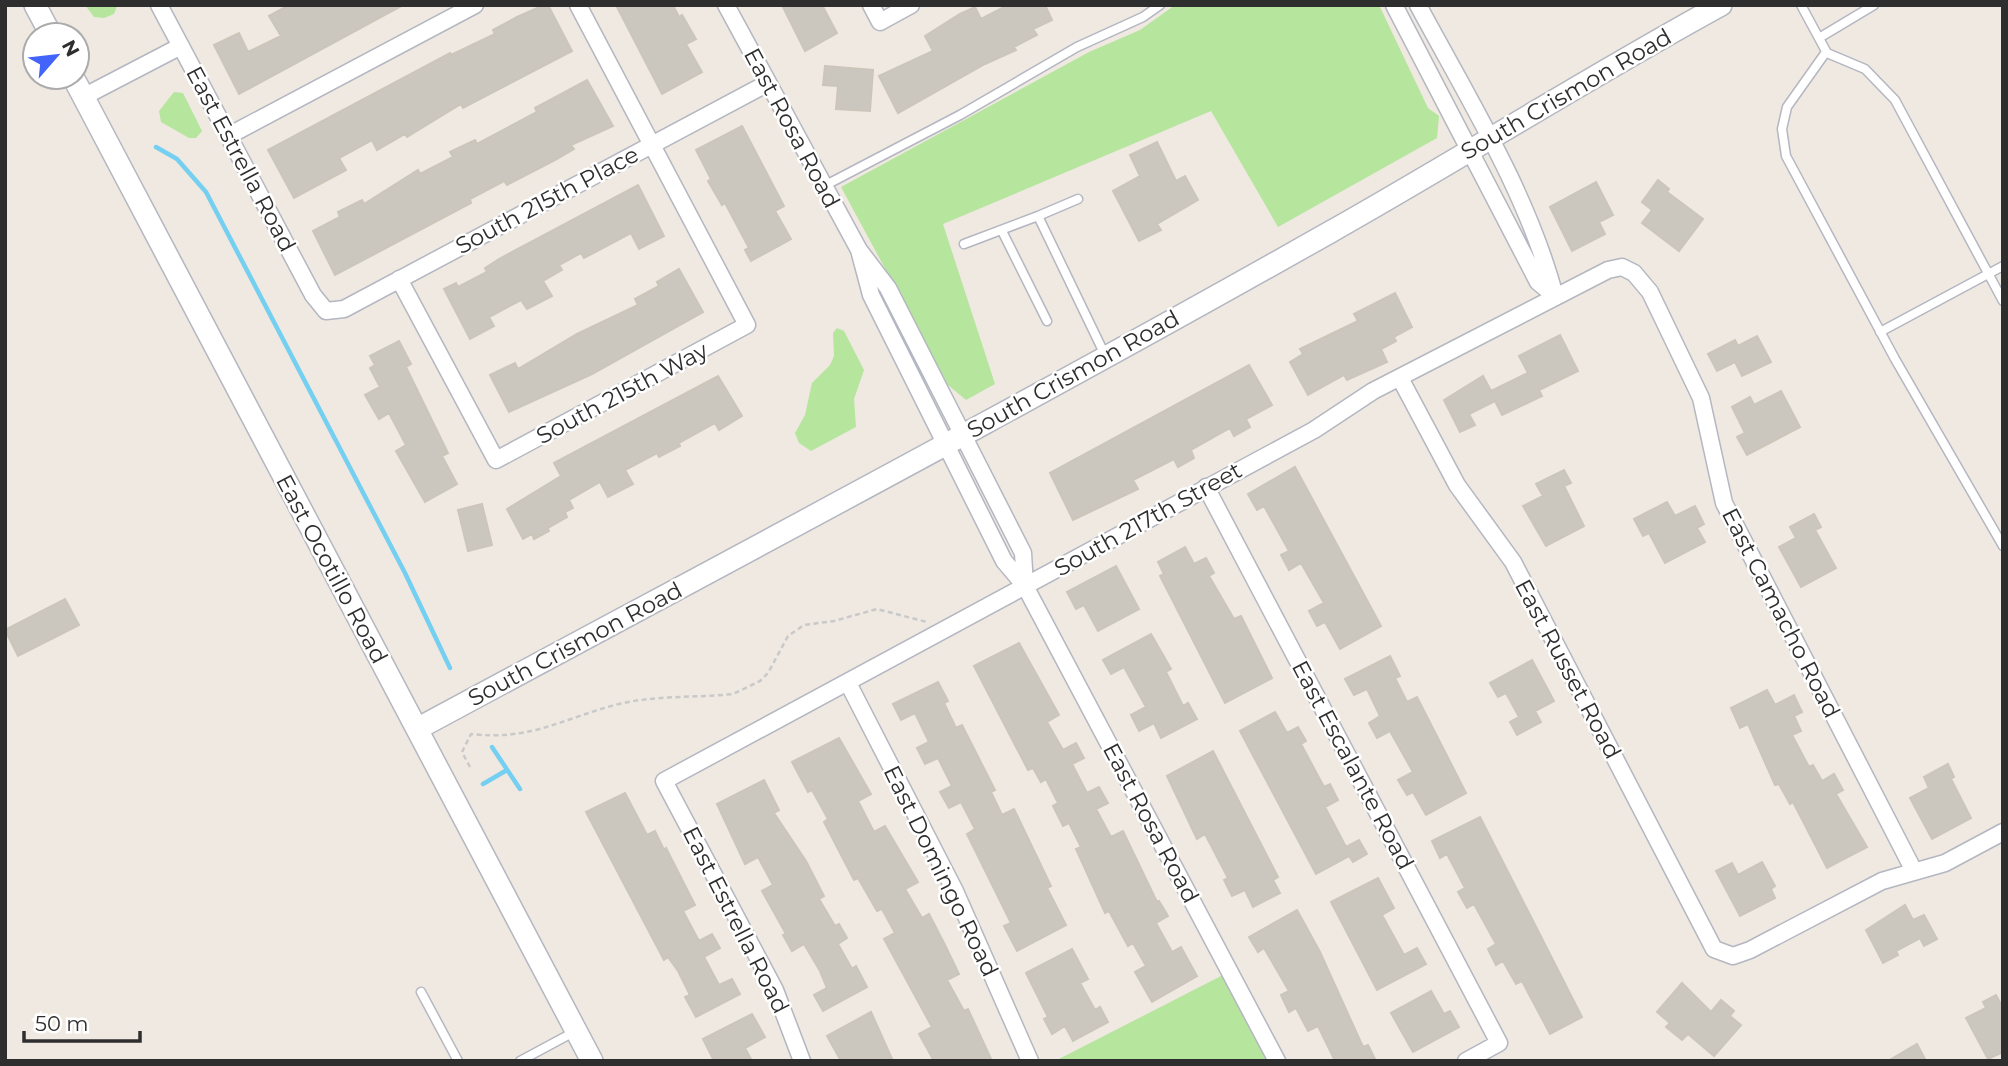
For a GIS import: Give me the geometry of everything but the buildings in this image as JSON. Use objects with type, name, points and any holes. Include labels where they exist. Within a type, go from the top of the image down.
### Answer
[{"type":"street","points":[[35,5],[44,21]]},
{"type":"street","name":"East Estrella Road","points":[[159,5],[313,295],[326,311]]},
{"type":"street","points":[[228,136],[475,5]]},
{"type":"street","points":[[578,5],[650,145]]},
{"type":"street","name":"East Rosa Road","points":[[726,5],[859,250],[888,288],[953,439],[1023,553],[1025,586],[1277,1061]]},
{"type":"street","points":[[871,5],[880,22],[911,5]]},
{"type":"street","points":[[1394,5],[1480,144],[1514,184],[1546,263],[1555,296]]},
{"type":"street","points":[[1418,5],[1538,282],[1555,296]]},
{"type":"street","name":"South Crismon Road","points":[[417,729],[1106,356],[1480,144],[1623,58],[1721,5]]},
{"type":"street","points":[[83,97],[181,46]]},
{"type":"street","name":"South 215th Place","points":[[326,311],[344,309],[768,83]]},
{"type":"street","name":"East Ocotillo Road","points":[[80,91],[592,1061]]},
{"type":"street","name":"South 215th Way","points":[[399,279],[496,460],[747,326],[650,145]]},
{"type":"street","name":"South 217th Street","points":[[664,781],[1314,430],[1373,391],[1608,270],[1622,267],[1634,273]]},
{"type":"street","name":"East Camacho Road","points":[[1634,273],[1650,292],[1701,398],[1724,503],[1914,871]]},
{"type":"street","name":"East Russet Road","points":[[1400,379],[1457,485],[1513,562],[1714,949],[1733,956],[1882,881],[1914,871]]},
{"type":"street","name":"East Escalante Road","points":[[1206,487],[1499,1043],[1466,1061]]},
{"type":"street","name":"East Domingo Road","points":[[848,683],[956,891],[1030,1061]]},
{"type":"street","name":"East Estrella Road","points":[[664,781],[775,990],[803,1061]]},
{"type":"street","points":[[1914,871],[1945,863],[2003,832]]},
{"type":"lane","points":[[824,186],[960,116],[1077,47],[1143,18],[1160,5]]},
{"type":"lane","points":[[1801,5],[1826,52],[1865,69],[1895,100],[2003,301]]},
{"type":"lane","points":[[1819,38],[1874,5]]},
{"type":"lane","points":[[1826,52],[1787,107],[1782,129],[1786,156],[1880,332],[2003,546]]},
{"type":"lane","points":[[964,244],[1078,199]]},
{"type":"lane","points":[[1038,216],[1106,356]]},
{"type":"lane","points":[[1002,231],[1046,321]]},
{"type":"lane","points":[[1880,332],[2003,266]]},
{"type":"lane","points":[[421,992],[458,1061]]},
{"type":"lane","points":[[520,1061],[576,1031]]},
{"type":"path","points":[[470,767],[462,752],[471,734],[498,737],[527,734],[636,700],[733,694],[745,690],[768,673],[788,636],[804,625],[834,621],[877,610],[925,619],[937,634]]},
{"type":"green space","points":[[85,5],[117,6],[114,14],[104,18],[94,17]]},
{"type":"green space","points":[[1175,5],[1379,5],[1428,108],[1439,116],[1437,138],[1278,227],[1211,111],[943,224],[995,384],[966,400],[948,385],[841,187],[1089,52],[1140,30]]},
{"type":"green space","points":[[174,92],[183,93],[202,131],[196,138],[189,138],[161,122],[159,111]]},
{"type":"green space","points":[[837,328],[844,331],[864,370],[854,399],[856,427],[811,451],[799,443],[795,433],[805,415],[812,383],[830,365],[834,356],[833,333]]},
{"type":"green space","points":[[1223,975],[1267,1061],[1055,1061]]},
{"type":"waterway","points":[[156,147],[177,159],[206,192],[405,573],[450,668]]},
{"type":"waterway","points":[[492,747],[520,789]]},
{"type":"waterway","points":[[483,784],[507,770]]}]
